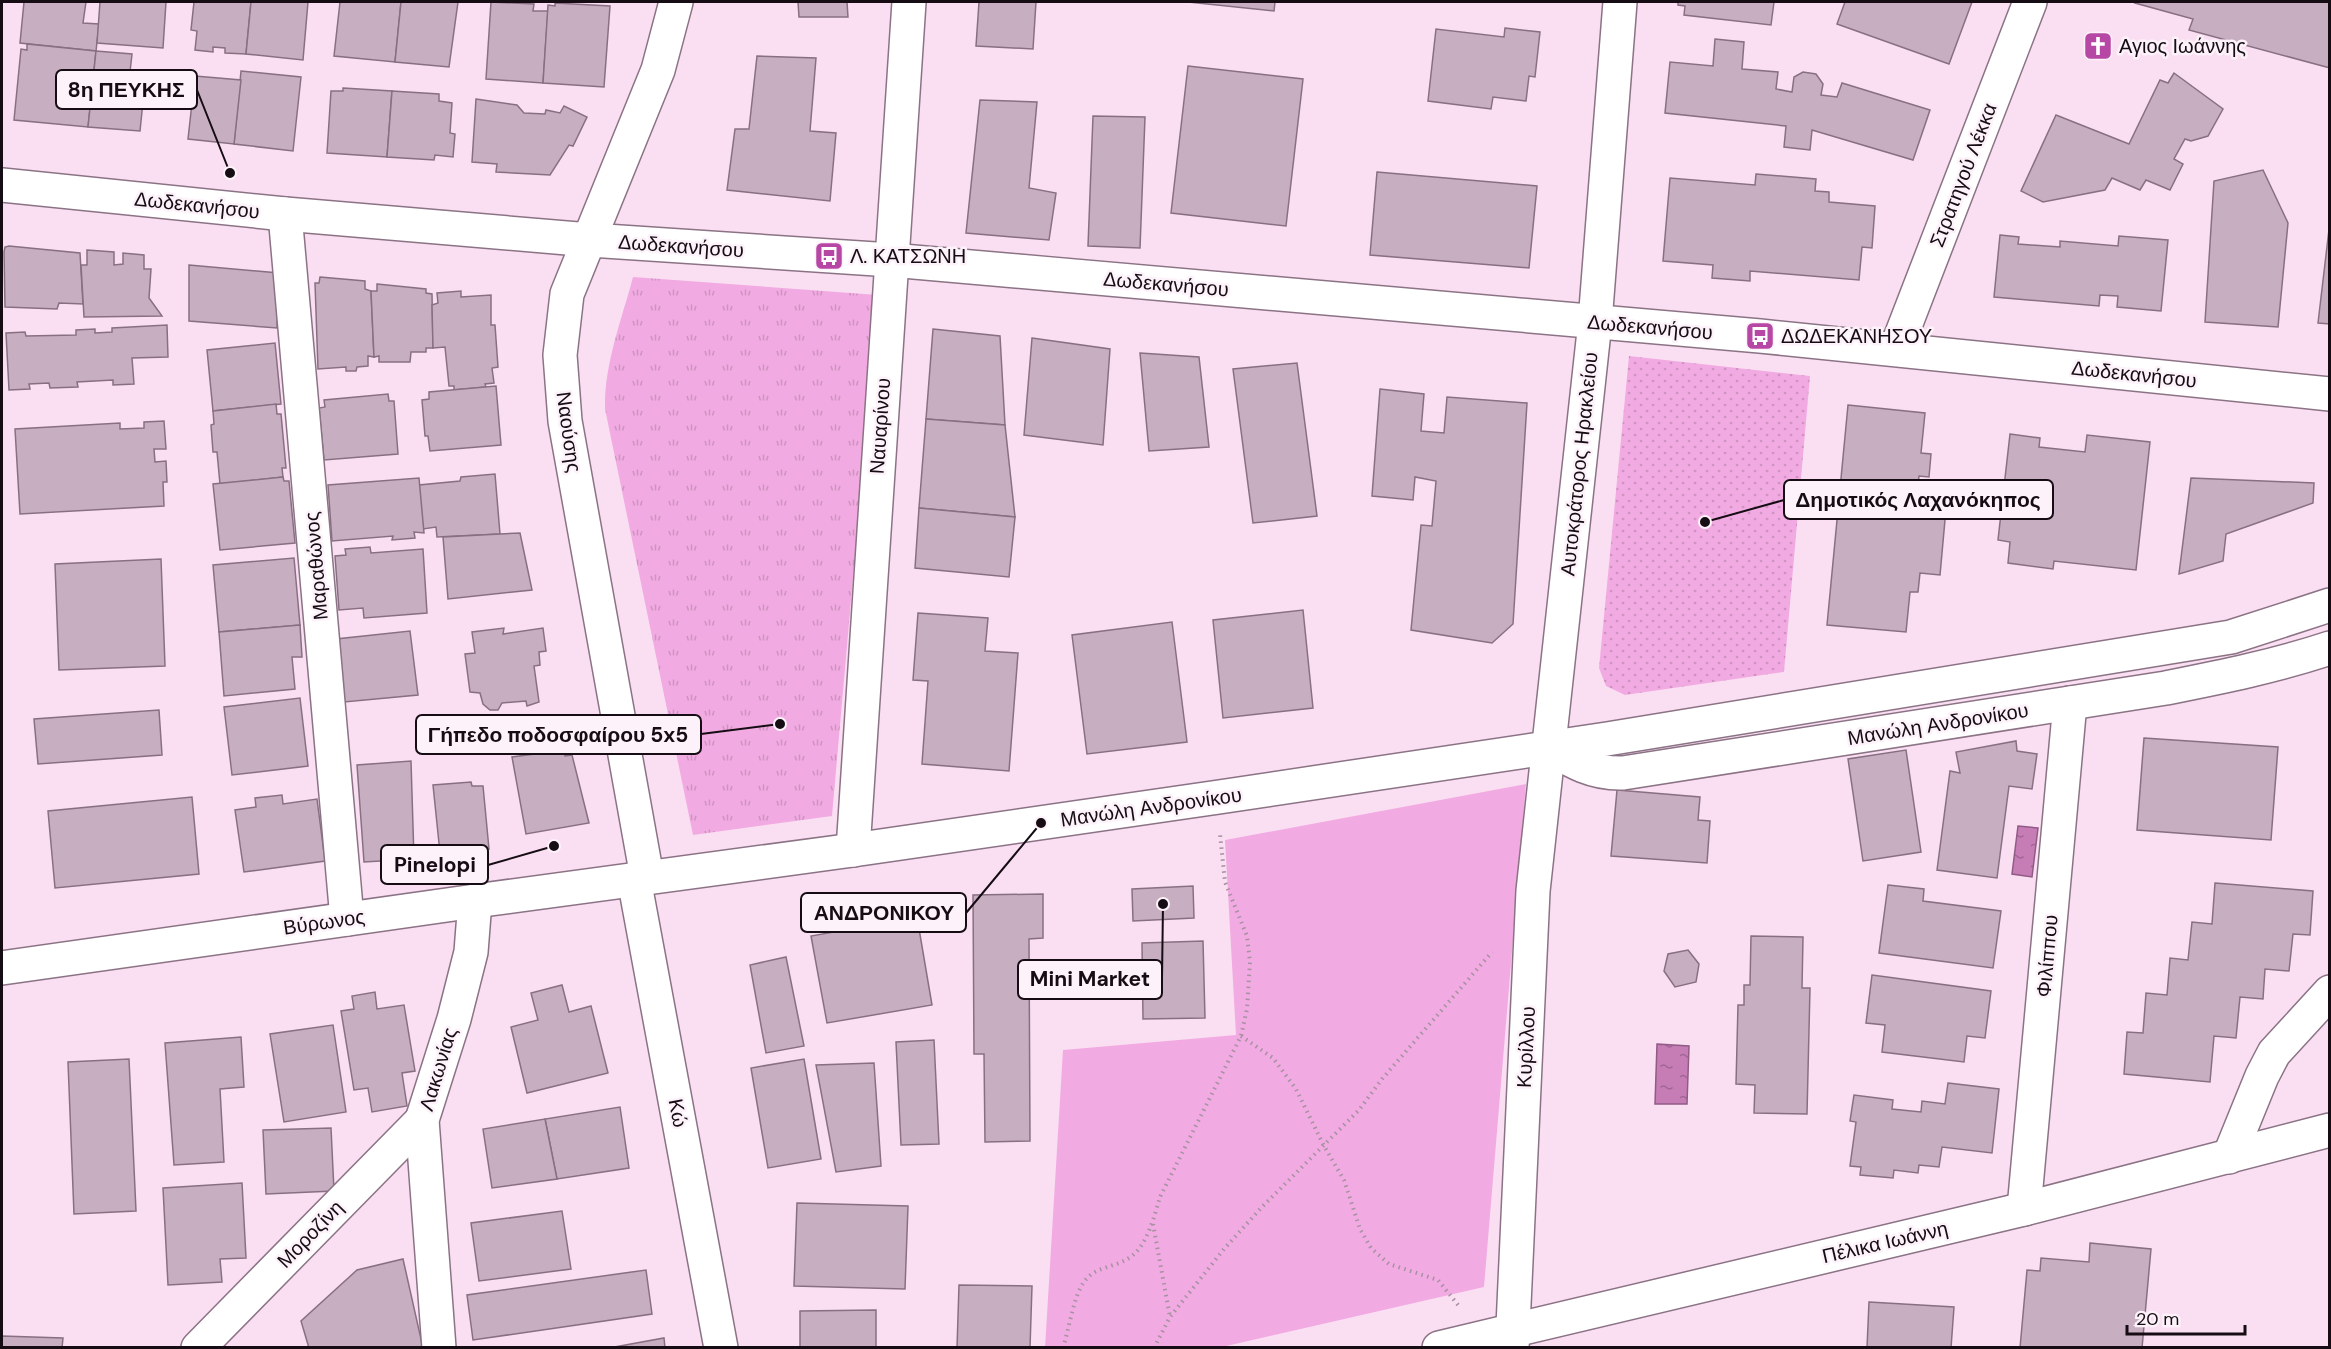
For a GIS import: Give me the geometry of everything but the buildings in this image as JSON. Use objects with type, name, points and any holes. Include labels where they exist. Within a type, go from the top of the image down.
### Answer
[{"type":"street","name":"Ναούσης","points":[[641,878],[565,421],[560,355],[567,294],[658,70],[676,2]]},
{"type":"street","name":"Ναυαρίνου","points":[[853,850],[909,2]]},
{"type":"street","name":"Αυτοκράτορος Ηρακλείου","points":[[1548,747],[1595,322],[1620,2]]},
{"type":"street","name":"Στρατηγού Λέκκα","points":[[1896,349],[2030,2]]},
{"type":"street","name":"Δωδεκανήσου","points":[[2,185],[285,214],[590,240],[891,260],[1896,349],[2330,394]]},
{"type":"street","name":"Μαραθώνος","points":[[285,214],[347,919]]},
{"type":"street","name":"Μανώλη Ανδρονίκου","points":[[641,878],[1219,797],[2061,666],[2231,637],[2330,605]]},
{"type":"street","name":"Μανώλη Ανδρονίκου","points":[[1548,747],[1594,771],[1623,773],[2166,688],[2295,660],[2330,648]]},
{"type":"street","name":"Φιλίππου","points":[[2024,1209],[2070,703]]},
{"type":"street","name":"Κυρίλλου","points":[[1512,1339],[1533,891],[1548,747]]},
{"type":"street","name":"Βύρωνος","points":[[2,968],[641,878]]},
{"type":"street","name":"Κώ","points":[[641,878],[721,1347]]},
{"type":"street","name":"Λακωνίας","points":[[439,1347],[422,1120],[454,1018],[471,952],[475,901]]},
{"type":"street","points":[[2229,1157],[2262,1076],[2274,1053],[2330,992]]},
{"type":"street","name":"Μοροζίνη","points":[[198,1347],[422,1120]]},
{"type":"street","name":"Πέλικα Ιωάννη","points":[[1439,1347],[1470,1340],[1512,1339],[2330,1130]]},
{"type":"path","points":[[1063,1347],[1071,1326],[1076,1299],[1084,1281],[1099,1269],[1129,1258],[1139,1248],[1153,1223],[1160,1197],[1240,1036],[1246,1009],[1250,962],[1247,936],[1225,882],[1221,856],[1219,797]]},
{"type":"path","points":[[1154,1347],[1170,1317],[1224,1249],[1261,1208],[1359,1110],[1382,1079],[1460,990],[1497,943]]},
{"type":"path","points":[[1240,1036],[1273,1058],[1296,1089],[1324,1146],[1344,1180],[1359,1229],[1371,1248],[1389,1264],[1438,1280],[1457,1302],[1470,1340]]},
{"type":"path","points":[[1153,1223],[1170,1317]]},
{"type":"green space","points":[[633,277],[878,295],[832,816],[693,835],[605,409],[607,375]]},
{"type":"green space","points":[[1629,356],[1810,376],[1784,672],[1625,695],[1606,686],[1599,668]]},
{"type":"green space","points":[[1526,784],[1484,1287],[1222,1347],[1045,1348],[1063,1050],[1236,1035],[1225,840]]},
{"type":"water","points":[[2018,826],[2038,828],[2032,877],[2012,874]]},
{"type":"water","points":[[1657,1044],[1689,1046],[1687,1104],[1655,1104]]},
{"type":"place","name":"Αγιος Ιωάννης","points":[[2098,46]]},
{"type":"place","name":"8η ΠΕΥΚΗΣ","points":[[230,173]]},
{"type":"place","name":"Λ. ΚΑΤΣΩΝΗ","points":[[829,256]]},
{"type":"place","name":"ΔΩΔΕΚΑΝΗΣΟΥ","points":[[1760,336]]},
{"type":"place","name":"Δημοτικός Λαχανόκηπος","points":[[1705,522]]},
{"type":"place","name":"Γήπεδο ποδοσφαίρου 5x5","points":[[780,724]]},
{"type":"place","name":"ΑΝΔΡΟΝΙΚΟΥ","points":[[1041,823]]},
{"type":"place","name":"Pinelopi","points":[[554,846]]},
{"type":"place","name":"Mini Market","points":[[1163,904]]}]
